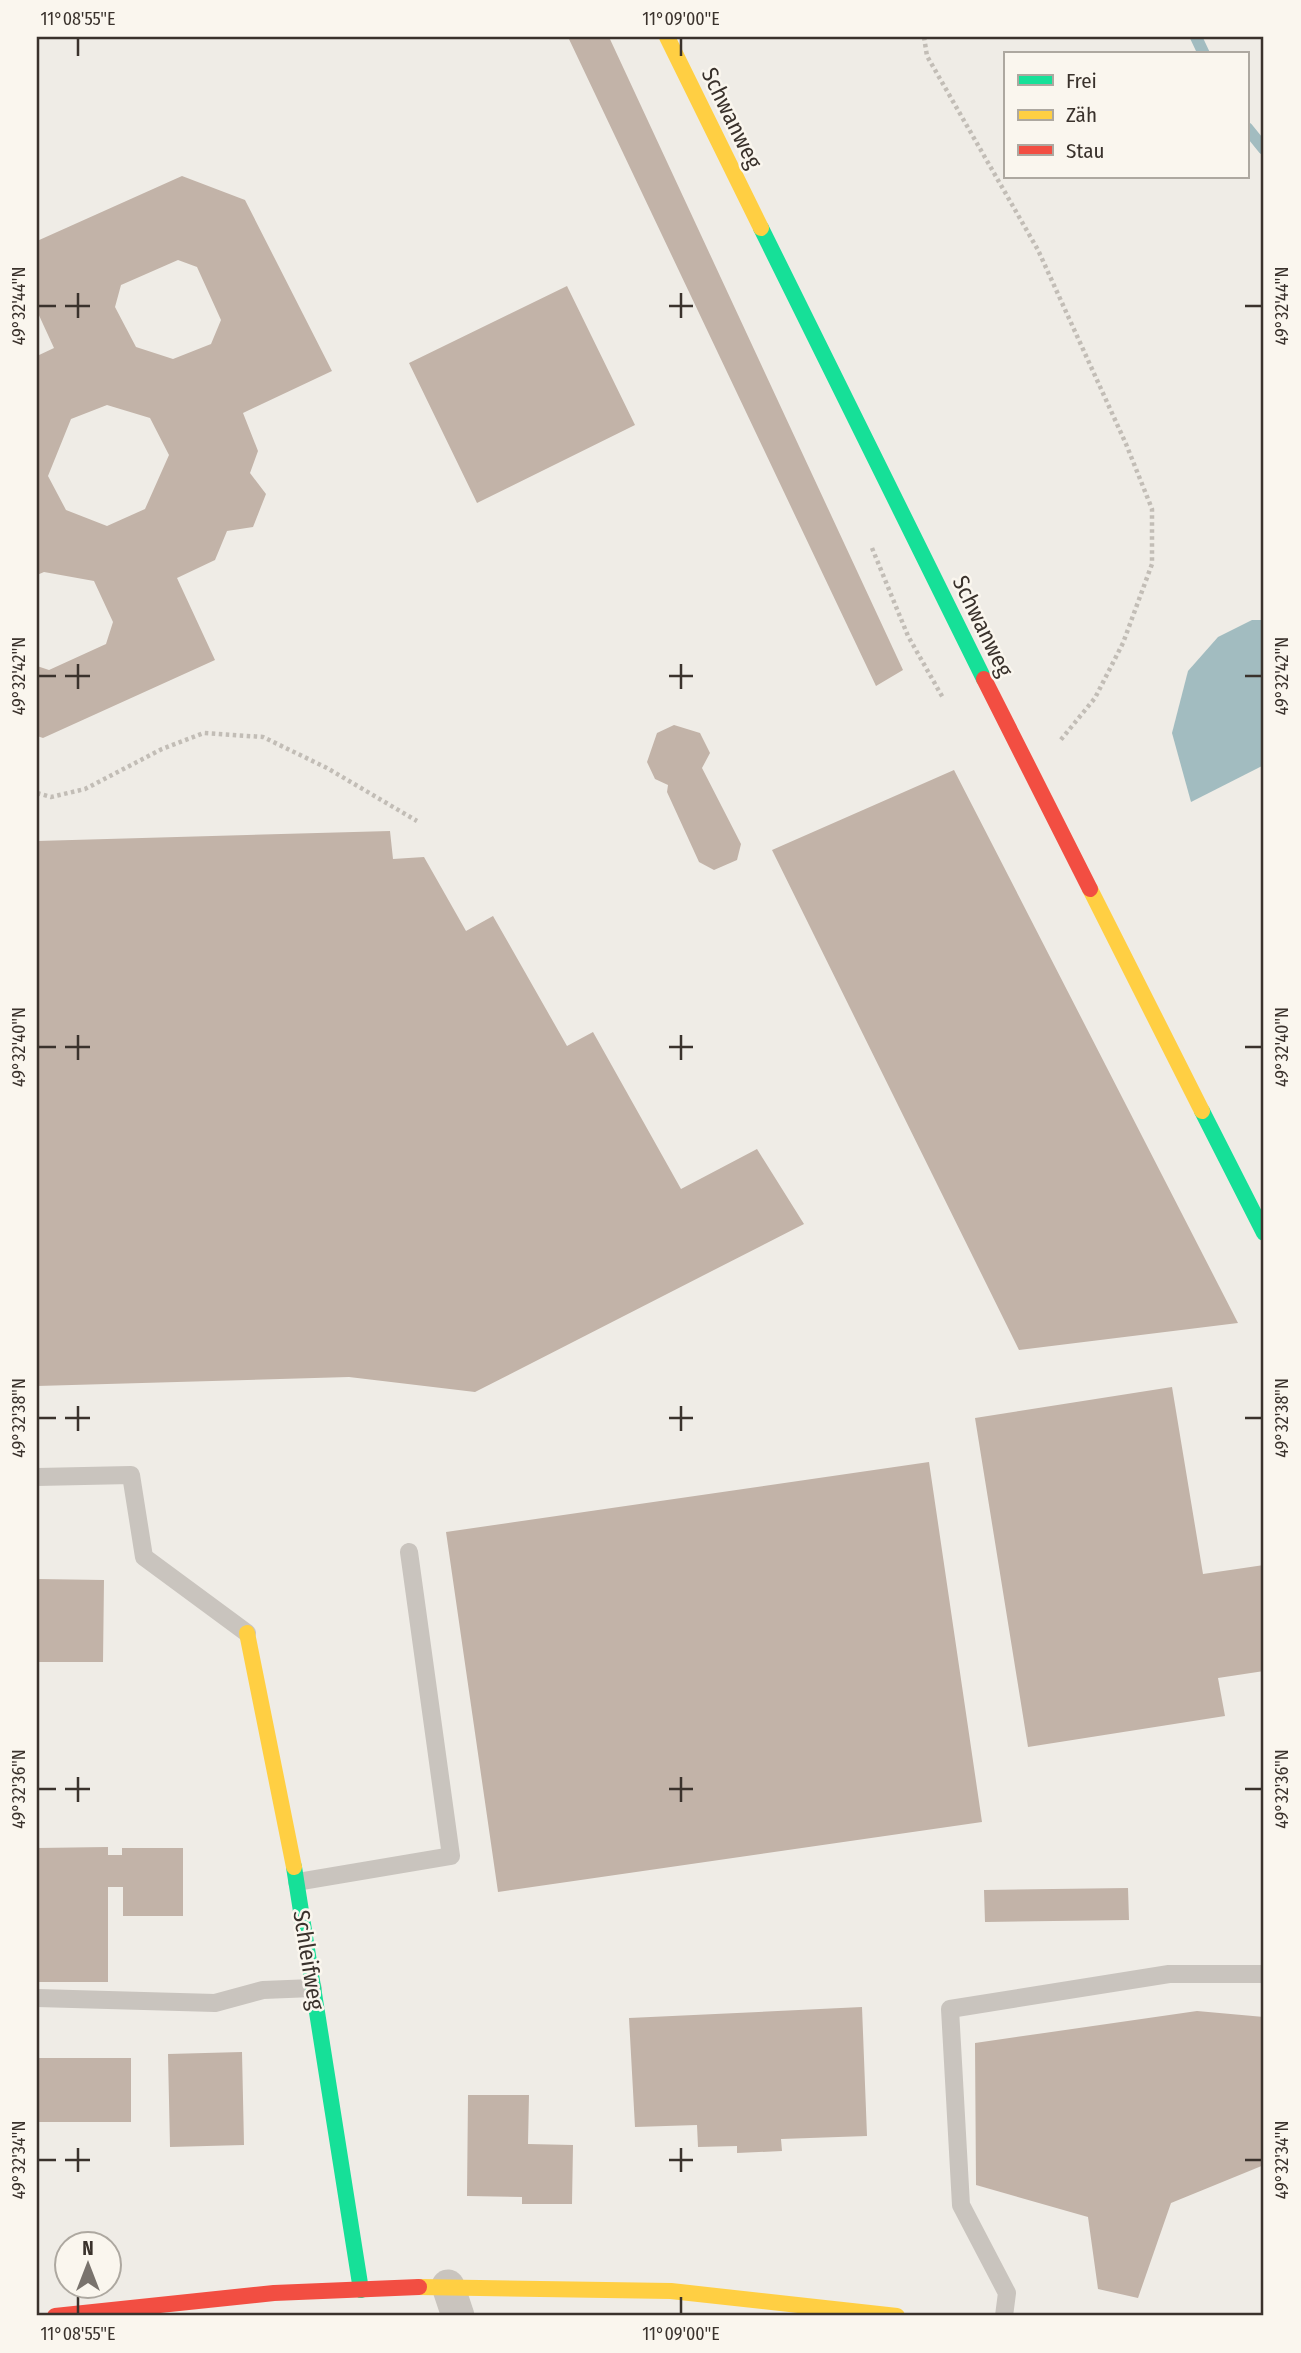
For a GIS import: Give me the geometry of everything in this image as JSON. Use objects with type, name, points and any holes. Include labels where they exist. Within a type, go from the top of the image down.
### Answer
[{"type":"street","name":"Schwanweg","points":[[667,37],[1032,775],[1264,1233]]},
{"type":"street","name":"Schleifweg","points":[[247,1633],[297,1882],[361,2290]]},
{"type":"street","points":[[55,2316],[274,2293],[361,2290],[453,2301],[671,2291],[896,2316]]},
{"type":"lane","points":[[37,1477],[131,1475],[144,1557],[247,1633]]},
{"type":"lane","points":[[297,1882],[451,1856],[409,1552]]},
{"type":"lane","points":[[1004,2316],[1007,2293],[961,2205],[950,2008],[1169,1975],[1264,1974]]},
{"type":"lane","points":[[37,1998],[215,2003],[263,1990],[313,1988]]},
{"type":"path","points":[[924,37],[927,55],[1038,250],[1126,444],[1152,509],[1152,564],[1123,643],[1096,698],[1032,775]]},
{"type":"path","points":[[37,793],[51,797],[85,789],[162,749],[204,733],[252,736],[264,737],[327,768],[417,821]]},
{"type":"water","points":[[1252,620],[1264,620],[1264,765],[1191,802],[1172,733],[1188,671],[1218,637]]},
{"type":"building","points":[[568,37],[609,37],[903,670],[876,686]]},
{"type":"building","points":[[182,176],[245,200],[332,371],[243,413],[258,451],[250,473],[266,494],[253,527],[227,531],[215,560],[177,578],[215,660],[43,738],[37,736],[37,666],[49,670],[106,644],[113,622],[94,581],[44,572],[37,575],[37,356],[54,348],[37,311],[37,241]],"holes":[[[178,260],[197,267],[221,320],[211,344],[173,359],[136,347],[115,307],[121,285]],[[107,405],[150,418],[169,455],[145,509],[107,526],[66,510],[48,476],[71,419]]]},
{"type":"building","points":[[567,286],[635,425],[477,503],[409,363]]},
{"type":"building","points":[[674,725],[700,733],[710,753],[702,768],[741,844],[737,860],[714,870],[699,862],[667,792],[668,785],[655,779],[647,762],[657,733]]},
{"type":"building","points":[[954,770],[1238,1323],[1019,1350],[772,850]]},
{"type":"building","points":[[390,831],[393,859],[424,857],[466,931],[493,916],[567,1046],[593,1032],[681,1189],[757,1149],[804,1224],[475,1392],[349,1377],[37,1386],[37,841]]},
{"type":"building","points":[[1172,1387],[1203,1574],[1264,1565],[1264,1671],[1218,1678],[1225,1716],[1028,1747],[975,1418]]},
{"type":"building","points":[[929,1462],[982,1822],[498,1892],[446,1532]]},
{"type":"building","points":[[37,1579],[104,1580],[103,1662],[37,1662]]},
{"type":"building","points":[[108,1847],[108,1855],[122,1855],[122,1848],[183,1848],[183,1916],[123,1916],[123,1887],[108,1887],[108,1982],[37,1982],[37,1848]]},
{"type":"building","points":[[1128,1888],[1129,1920],[985,1922],[984,1890]]},
{"type":"building","points":[[862,2007],[867,2136],[781,2139],[782,2151],[737,2153],[737,2146],[698,2147],[697,2125],[635,2127],[629,2018]]},
{"type":"building","points":[[1197,2011],[1264,2017],[1264,2165],[1171,2203],[1138,2298],[1098,2289],[1088,2217],[976,2185],[975,2043]]},
{"type":"building","points":[[242,2052],[244,2145],[170,2147],[168,2054]]},
{"type":"building","points":[[37,2058],[131,2058],[131,2122],[37,2122]]},
{"type":"building","points":[[468,2095],[529,2095],[528,2144],[573,2145],[572,2204],[522,2204],[522,2197],[467,2196]]},
{"type":"waterway","points":[[1196,37],[1203,52]]},
{"type":"waterway","points":[[1248,129],[1264,149]]},
{"type":"traffic: fast","points":[[761,228],[984,679]]},
{"type":"traffic: fast","points":[[1202,1111],[1264,1233]]},
{"type":"traffic: fast","points":[[294,1867],[361,2290]]},
{"type":"traffic: slow","points":[[667,37],[761,228]]},
{"type":"traffic: slow","points":[[1090,889],[1202,1111]]},
{"type":"traffic: slow","points":[[247,1633],[294,1867]]},
{"type":"traffic: slow","points":[[419,2287],[671,2291],[897,2316]]},
{"type":"traffic: jam","points":[[984,679],[1090,889]]},
{"type":"traffic: jam","points":[[55,2316],[274,2293],[419,2287]]}]
